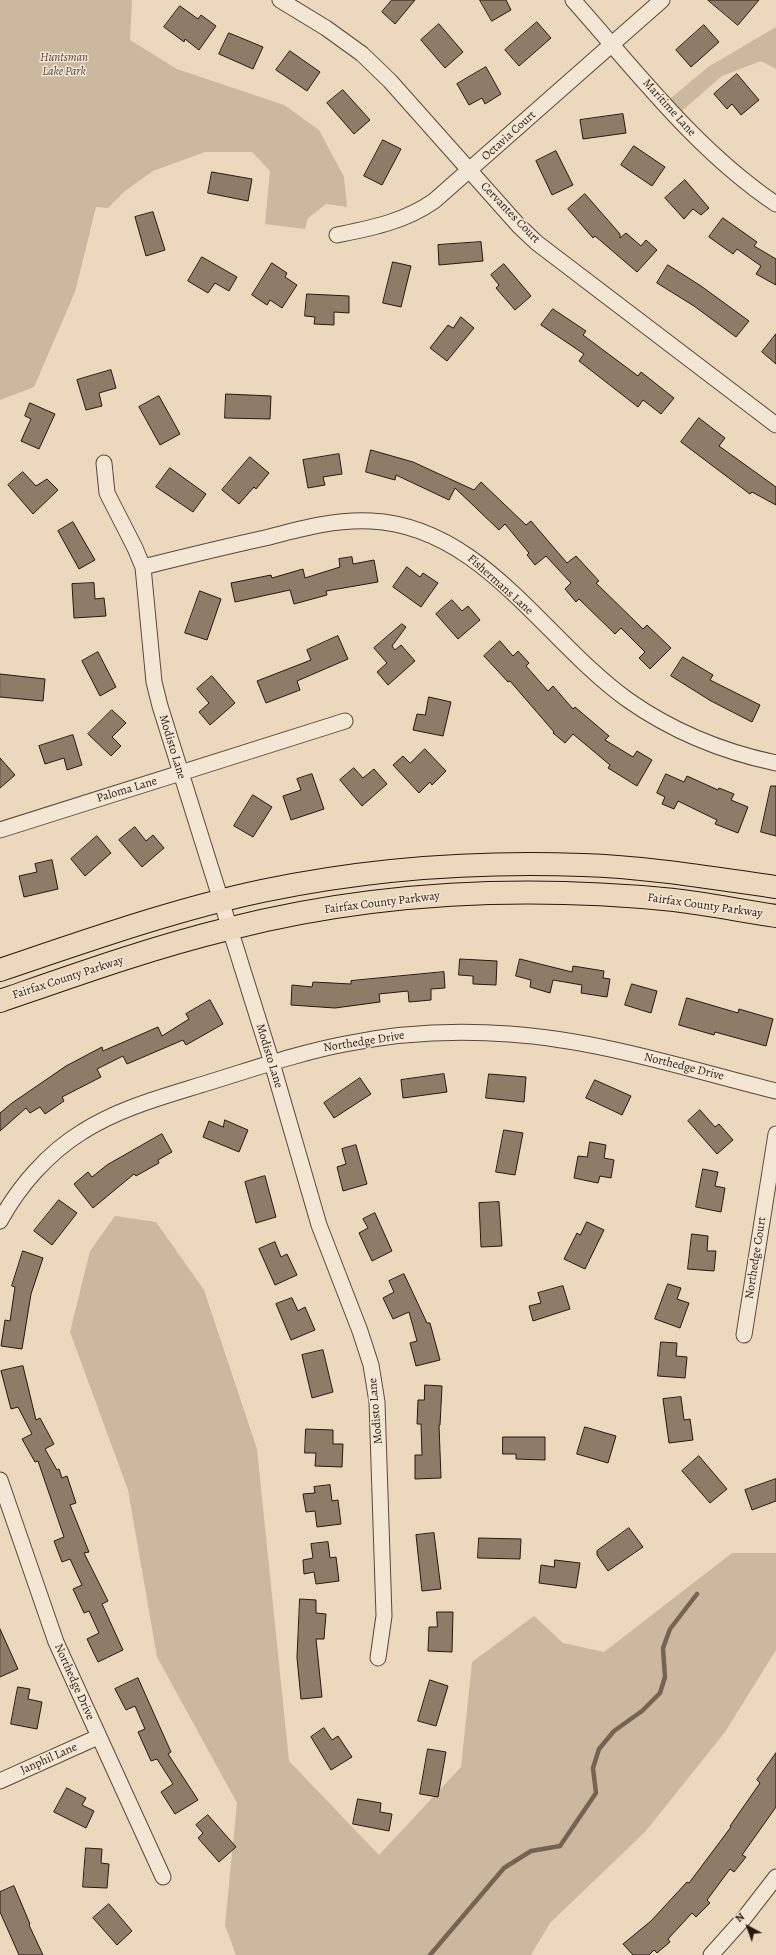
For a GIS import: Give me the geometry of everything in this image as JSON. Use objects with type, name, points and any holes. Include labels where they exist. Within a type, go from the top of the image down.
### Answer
[{"type":"highway","points":[[0,970],[141,924],[221,902],[299,884],[374,873],[423,868],[501,864],[583,865],[703,876],[776,887]]},
{"type":"highway","name":"Fairfax County Parkway","points":[[0,1000],[156,949],[229,928],[355,904],[433,896],[514,892],[587,894],[675,900],[776,916]]},
{"type":"street","name":"Cervantes Court","points":[[280,0],[326,28],[362,54],[390,80],[519,226],[537,243],[776,425]]},
{"type":"street","name":"Maritime Lane","points":[[573,0],[697,140],[733,172],[776,204]]},
{"type":"street","name":"Octavia Court","points":[[337,235],[378,227],[412,215],[434,202],[662,0]]},
{"type":"street","name":"Modisto Lane","points":[[104,463],[107,493],[143,567],[154,682],[180,774],[272,1063],[319,1225],[360,1331],[375,1385],[380,1473],[384,1616],[378,1658]]},
{"type":"street","name":"Fishermans Lane","points":[[143,567],[329,523],[371,521],[410,527],[429,534],[472,558],[602,679],[651,714],[701,740],[749,757],[776,763]]},
{"type":"street","name":"Paloma Lane","points":[[0,830],[345,721]]},
{"type":"street","name":"Northedge Drive","points":[[0,1221],[24,1185],[50,1156],[87,1128],[128,1108],[272,1063],[326,1048],[382,1038],[464,1032],[509,1034],[572,1041],[776,1091]]},
{"type":"street","name":"Northedge Court","points":[[744,1335],[776,1134]]},
{"type":"street","name":"Northedge Drive","points":[[0,1480],[56,1642],[163,1877]]},
{"type":"street","name":"Janphil Lane","points":[[0,1781],[98,1737]]},
{"type":"street","points":[[711,1955],[745,1917],[776,1877]]},
{"type":"green space","name":"Huntsman Lake Park","points":[[0,0],[132,0],[130,40],[177,69],[284,105],[319,130],[344,177],[347,207],[326,204],[308,218],[305,229],[265,224],[270,171],[252,152],[205,152],[153,171],[125,191],[108,208],[96,207],[75,292],[34,387],[0,400]]},
{"type":"green space","points":[[776,27],[776,69],[761,61],[722,76],[676,116],[665,103],[708,67]]},
{"type":"green space","points":[[115,1216],[156,1222],[204,1290],[257,1449],[289,1761],[379,1855],[461,1767],[472,1662],[534,1616],[563,1643],[604,1652],[732,1553],[776,1553],[776,1650],[725,1732],[645,1832],[550,1923],[531,1955],[236,1955],[225,1925],[237,1803],[157,1657],[128,1490],[70,1332],[90,1251]]},
{"type":"building","points":[[392,0],[415,0],[395,24],[382,12]]},
{"type":"building","points":[[480,0],[506,0],[511,10],[492,21]]},
{"type":"building","points":[[708,0],[759,0],[738,25]]},
{"type":"building","points":[[180,6],[198,19],[201,15],[216,26],[199,50],[185,39],[184,42],[164,27]]},
{"type":"building","points":[[537,22],[551,38],[519,66],[505,50]]},
{"type":"building","points":[[439,24],[463,52],[445,68],[421,40]]},
{"type":"building","points":[[704,25],[719,42],[691,67],[676,50]]},
{"type":"building","points":[[229,33],[263,47],[253,69],[219,54]]},
{"type":"building","points":[[290,51],[320,72],[307,91],[276,70]]},
{"type":"building","points":[[486,67],[501,94],[485,104],[482,98],[469,105],[457,84]]},
{"type":"building","points":[[737,74],[759,100],[741,115],[732,104],[727,109],[714,94]]},
{"type":"building","points":[[343,90],[370,120],[354,134],[327,103]]},
{"type":"building","points":[[623,114],[626,133],[583,139],[580,120]]},
{"type":"building","points":[[383,140],[401,149],[382,185],[364,176]]},
{"type":"building","points":[[634,146],[665,167],[652,186],[621,165]]},
{"type":"building","points":[[556,151],[573,185],[552,195],[536,161]]},
{"type":"building","points":[[212,172],[252,179],[248,201],[208,193]]},
{"type":"building","points":[[685,180],[709,208],[701,215],[693,209],[684,219],[665,198]]},
{"type":"building","points":[[585,194],[620,234],[620,238],[626,233],[641,246],[646,240],[657,250],[637,272],[595,236],[593,238],[568,209]]},
{"type":"building","points":[[153,212],[165,250],[146,256],[135,217]]},
{"type":"building","points":[[723,218],[757,242],[754,246],[776,259],[776,285],[756,274],[761,266],[737,249],[733,254],[709,237]]},
{"type":"building","points":[[481,242],[483,261],[439,265],[438,245]]},
{"type":"building","points":[[202,257],[237,277],[229,291],[215,283],[208,293],[188,281]]},
{"type":"building","points":[[393,262],[411,266],[401,307],[383,303]]},
{"type":"building","points":[[272,263],[287,273],[285,277],[297,285],[282,308],[270,300],[267,305],[252,295]]},
{"type":"building","points":[[504,264],[531,296],[515,310],[496,288],[499,285],[491,275]]},
{"type":"building","points":[[668,265],[701,286],[749,321],[736,337],[694,306],[657,283]]},
{"type":"building","points":[[307,294],[349,296],[349,313],[334,312],[334,325],[314,324],[315,317],[305,316]]},
{"type":"building","points":[[553,309],[586,331],[583,335],[638,376],[641,372],[674,398],[661,414],[643,400],[638,407],[579,361],[584,354],[541,325]]},
{"type":"building","points":[[461,317],[474,328],[447,361],[430,348],[448,325],[453,328]]},
{"type":"building","points":[[776,334],[776,364],[762,352]]},
{"type":"building","points":[[111,370],[116,388],[99,393],[102,406],[86,410],[77,380]]},
{"type":"building","points":[[226,394],[271,396],[270,419],[225,418]]},
{"type":"building","points":[[159,396],[180,434],[160,445],[139,407]]},
{"type":"building","points":[[30,403],[55,414],[39,449],[21,441],[31,419],[25,416]]},
{"type":"building","points":[[699,418],[725,438],[719,446],[776,487],[776,505],[752,492],[750,494],[681,442]]},
{"type":"building","points":[[371,450],[413,462],[474,490],[481,482],[526,525],[531,521],[567,563],[576,556],[599,581],[596,583],[643,629],[647,625],[671,648],[650,669],[639,658],[645,652],[621,628],[615,634],[579,599],[576,602],[565,589],[571,583],[546,556],[535,565],[527,555],[529,553],[505,524],[499,530],[455,488],[449,500],[396,475],[395,480],[366,472]]},
{"type":"building","points":[[339,454],[342,474],[323,477],[325,485],[308,488],[303,460]]},
{"type":"building","points":[[250,457],[269,473],[256,489],[254,487],[239,504],[222,490]]},
{"type":"building","points":[[170,468],[206,494],[193,512],[156,487]]},
{"type":"building","points":[[23,472],[36,486],[47,479],[58,490],[33,514],[8,485]]},
{"type":"building","points":[[73,522],[95,560],[79,569],[58,531]]},
{"type":"building","points":[[352,557],[353,564],[374,560],[378,582],[326,591],[327,595],[294,604],[290,590],[235,602],[231,583],[271,575],[272,578],[303,569],[305,578],[340,567],[339,559]]},
{"type":"building","points":[[407,567],[420,577],[423,573],[438,583],[421,607],[393,587]]},
{"type":"building","points":[[94,583],[95,599],[104,598],[106,616],[74,618],[72,584]]},
{"type":"building","points":[[200,591],[221,599],[207,640],[185,633]]},
{"type":"building","points":[[452,600],[462,611],[468,606],[480,620],[458,639],[436,614]]},
{"type":"building","points":[[402,624],[406,627],[392,646],[395,650],[401,645],[415,661],[388,685],[377,672],[387,663],[374,648]]},
{"type":"building","points":[[338,636],[348,659],[297,681],[300,690],[266,703],[257,681],[311,660],[307,650]]},
{"type":"building","points":[[500,641],[513,656],[518,651],[529,663],[526,666],[548,691],[553,686],[573,709],[575,707],[609,736],[605,740],[633,757],[637,751],[652,760],[637,786],[608,768],[610,765],[573,734],[565,743],[553,733],[554,732],[510,681],[508,682],[484,656]]},
{"type":"building","points":[[98,652],[116,687],[100,696],[82,661]]},
{"type":"building","points":[[683,657],[713,675],[710,680],[760,705],[752,722],[711,701],[671,676]]},
{"type":"building","points":[[0,674],[45,679],[43,701],[0,697]]},
{"type":"building","points":[[212,676],[235,703],[210,725],[199,712],[209,703],[197,689]]},
{"type":"building","points":[[429,697],[451,702],[443,736],[413,730],[417,714],[425,715]]},
{"type":"building","points":[[112,710],[126,723],[112,737],[121,746],[111,756],[88,734]]},
{"type":"building","points":[[73,735],[82,765],[67,770],[64,758],[45,764],[39,746]]},
{"type":"building","points":[[425,749],[446,771],[432,785],[430,782],[419,793],[393,765],[403,756],[410,763]]},
{"type":"building","points":[[0,758],[15,775],[0,788]]},
{"type":"building","points":[[354,768],[363,778],[374,769],[387,784],[362,806],[340,780]]},
{"type":"building","points":[[312,774],[324,809],[291,820],[283,796],[301,790],[297,779]]},
{"type":"building","points":[[666,774],[684,782],[687,776],[718,790],[719,788],[734,794],[731,800],[748,807],[738,833],[715,824],[717,820],[678,801],[674,809],[662,804],[665,797],[657,793]]},
{"type":"building","points":[[771,786],[776,786],[776,836],[761,832]]},
{"type":"building","points":[[253,795],[272,807],[253,837],[234,826]]},
{"type":"building","points":[[135,827],[146,841],[153,835],[164,848],[142,867],[119,840]]},
{"type":"building","points":[[97,836],[111,853],[85,876],[71,859]]},
{"type":"building","points":[[52,860],[58,889],[24,897],[19,876],[37,872],[35,864]]},
{"type":"building","points":[[460,959],[497,961],[496,985],[473,984],[473,976],[459,975]]},
{"type":"building","points":[[520,959],[572,972],[573,966],[604,971],[603,978],[610,979],[607,997],[581,993],[582,985],[553,980],[550,993],[530,987],[531,980],[516,976]]},
{"type":"building","points":[[444,972],[445,988],[431,989],[431,1000],[409,1002],[408,991],[379,994],[380,1002],[335,1008],[291,1005],[292,985],[312,987],[313,982],[351,984],[351,981]]},
{"type":"building","points":[[632,984],[657,991],[651,1013],[625,1005]]},
{"type":"building","points":[[687,998],[738,1013],[739,1009],[773,1019],[766,1046],[715,1032],[714,1035],[679,1025]]},
{"type":"building","points":[[210,1000],[223,1024],[186,1045],[183,1040],[127,1064],[123,1056],[97,1069],[101,1077],[62,1097],[64,1101],[45,1114],[40,1107],[30,1113],[26,1108],[0,1131],[0,1113],[66,1066],[102,1047],[103,1051],[158,1027],[162,1036],[189,1019],[186,1014]]},
{"type":"building","points":[[444,1074],[447,1092],[403,1098],[401,1080]]},
{"type":"building","points":[[489,1074],[526,1077],[524,1102],[486,1098]]},
{"type":"building","points":[[360,1078],[371,1094],[334,1118],[324,1103]]},
{"type":"building","points":[[595,1080],[631,1096],[622,1115],[586,1098]]},
{"type":"building","points":[[700,1110],[715,1127],[719,1124],[733,1140],[717,1154],[688,1121]]},
{"type":"building","points":[[225,1120],[248,1130],[239,1152],[203,1137],[209,1121],[223,1127]]},
{"type":"building","points":[[504,1130],[523,1133],[515,1175],[496,1172]]},
{"type":"building","points":[[162,1134],[172,1152],[158,1160],[159,1163],[136,1176],[134,1174],[93,1208],[74,1184],[88,1172],[92,1177],[107,1165]]},
{"type":"building","points":[[590,1142],[606,1145],[604,1158],[614,1160],[611,1178],[600,1176],[598,1183],[574,1178],[578,1156],[587,1157]]},
{"type":"building","points":[[356,1145],[367,1184],[343,1191],[337,1167],[346,1164],[342,1149]]},
{"type":"building","points":[[703,1169],[718,1172],[715,1186],[725,1188],[721,1212],[696,1207]]},
{"type":"building","points":[[265,1176],[276,1217],[256,1223],[245,1182]]},
{"type":"building","points":[[59,1200],[77,1213],[52,1245],[34,1231]]},
{"type":"building","points":[[499,1202],[502,1246],[481,1247],[479,1203]]},
{"type":"building","points":[[375,1213],[392,1251],[372,1261],[359,1233],[368,1228],[363,1219]]},
{"type":"building","points":[[587,1222],[604,1230],[585,1269],[564,1259],[577,1233],[580,1235]]},
{"type":"building","points":[[692,1234],[708,1236],[707,1251],[716,1251],[714,1271],[688,1269]]},
{"type":"building","points":[[275,1242],[281,1257],[287,1254],[297,1275],[275,1285],[259,1249]]},
{"type":"building","points":[[23,1251],[43,1258],[31,1294],[22,1349],[1,1346],[5,1320],[10,1321],[15,1287],[12,1286]]},
{"type":"building","points":[[404,1274],[427,1323],[430,1323],[440,1360],[416,1366],[410,1343],[417,1341],[409,1312],[393,1319],[383,1298],[394,1292],[389,1281]]},
{"type":"building","points":[[668,1284],[681,1288],[677,1299],[689,1303],[680,1328],[655,1319]]},
{"type":"building","points":[[563,1286],[570,1309],[533,1321],[529,1306],[541,1303],[538,1293]]},
{"type":"building","points":[[292,1298],[298,1311],[305,1307],[315,1330],[291,1340],[276,1304]]},
{"type":"building","points":[[661,1342],[677,1343],[676,1356],[687,1357],[685,1378],[658,1376]]},
{"type":"building","points":[[323,1350],[333,1392],[312,1398],[302,1355]]},
{"type":"building","points":[[23,1366],[36,1420],[40,1418],[54,1444],[45,1449],[57,1470],[59,1469],[62,1478],[67,1476],[76,1503],[70,1505],[89,1552],[84,1553],[108,1601],[102,1604],[123,1650],[98,1662],[87,1639],[99,1633],[89,1611],[84,1613],[73,1589],[82,1585],[70,1559],[62,1562],[54,1541],[64,1537],[38,1461],[35,1462],[22,1439],[32,1434],[18,1407],[11,1409],[1,1371]]},
{"type":"building","points":[[425,1385],[442,1386],[439,1425],[441,1478],[415,1479],[415,1455],[422,1455],[421,1424],[417,1424],[418,1400],[424,1400]]},
{"type":"building","points":[[681,1397],[684,1420],[690,1419],[693,1440],[669,1443],[663,1399]]},
{"type":"building","points":[[585,1427],[616,1436],[608,1463],[577,1454]]},
{"type":"building","points":[[306,1429],[333,1430],[333,1444],[343,1444],[342,1467],[315,1466],[316,1453],[305,1453]]},
{"type":"building","points":[[503,1437],[545,1437],[545,1460],[516,1459],[516,1454],[503,1454]]},
{"type":"building","points":[[699,1456],[727,1489],[710,1503],[682,1471]]},
{"type":"building","points":[[776,1479],[776,1501],[752,1510],[745,1490]]},
{"type":"building","points":[[330,1485],[332,1501],[338,1500],[341,1524],[317,1527],[315,1511],[306,1512],[303,1494],[315,1493],[314,1487]]},
{"type":"building","points":[[629,1528],[643,1547],[608,1571],[597,1555],[597,1551]]},
{"type":"building","points":[[434,1533],[441,1589],[422,1591],[416,1535]]},
{"type":"building","points":[[479,1538],[521,1539],[520,1559],[478,1558]]},
{"type":"building","points":[[328,1542],[330,1558],[336,1557],[339,1581],[316,1584],[314,1572],[304,1574],[303,1560],[313,1558],[311,1544]]},
{"type":"building","points":[[555,1560],[580,1563],[576,1588],[539,1583],[541,1565],[554,1567]]},
{"type":"building","points":[[300,1599],[316,1600],[316,1613],[326,1614],[324,1639],[316,1639],[322,1697],[301,1699],[297,1658]]},
{"type":"building","points":[[437,1612],[453,1612],[452,1652],[428,1651],[429,1627],[437,1627]]},
{"type":"building","points":[[0,1629],[18,1669],[0,1677]]},
{"type":"building","points":[[138,1678],[171,1752],[168,1754],[198,1800],[175,1814],[161,1792],[173,1784],[157,1759],[151,1761],[138,1732],[145,1729],[135,1706],[126,1710],[115,1689]]},
{"type":"building","points":[[430,1680],[448,1686],[436,1726],[418,1721]]},
{"type":"building","points":[[18,1687],[30,1689],[28,1699],[42,1702],[37,1729],[11,1724]]},
{"type":"building","points":[[324,1728],[332,1740],[338,1736],[352,1757],[331,1770],[311,1737]]},
{"type":"building","points":[[428,1749],[446,1752],[438,1797],[420,1794]]},
{"type":"building","points":[[776,1753],[776,1807],[742,1855],[746,1857],[734,1872],[730,1869],[707,1900],[710,1903],[696,1917],[692,1913],[668,1939],[670,1942],[657,1953],[654,1950],[649,1955],[633,1955],[623,1944],[651,1921],[687,1882],[689,1883],[731,1827],[730,1826],[760,1783],[757,1780]]},
{"type":"building","points":[[67,1788],[86,1798],[82,1805],[94,1811],[86,1828],[54,1812]]},
{"type":"building","points":[[358,1799],[381,1803],[380,1812],[392,1814],[389,1831],[353,1824]]},
{"type":"building","points":[[208,1815],[236,1847],[219,1862],[198,1838],[203,1833],[196,1825]]},
{"type":"building","points":[[86,1848],[102,1849],[101,1863],[109,1864],[107,1888],[83,1887]]},
{"type":"building","points":[[14,1886],[30,1924],[29,1925],[43,1955],[19,1955],[0,1912],[0,1892]]},
{"type":"building","points":[[109,1904],[132,1931],[117,1945],[93,1918]]},
{"type":"waterway","points":[[430,1955],[504,1868],[531,1851],[560,1846],[596,1793],[593,1768],[599,1749],[614,1731],[642,1711],[660,1693],[665,1677],[663,1648],[670,1629],[697,1594]]}]
